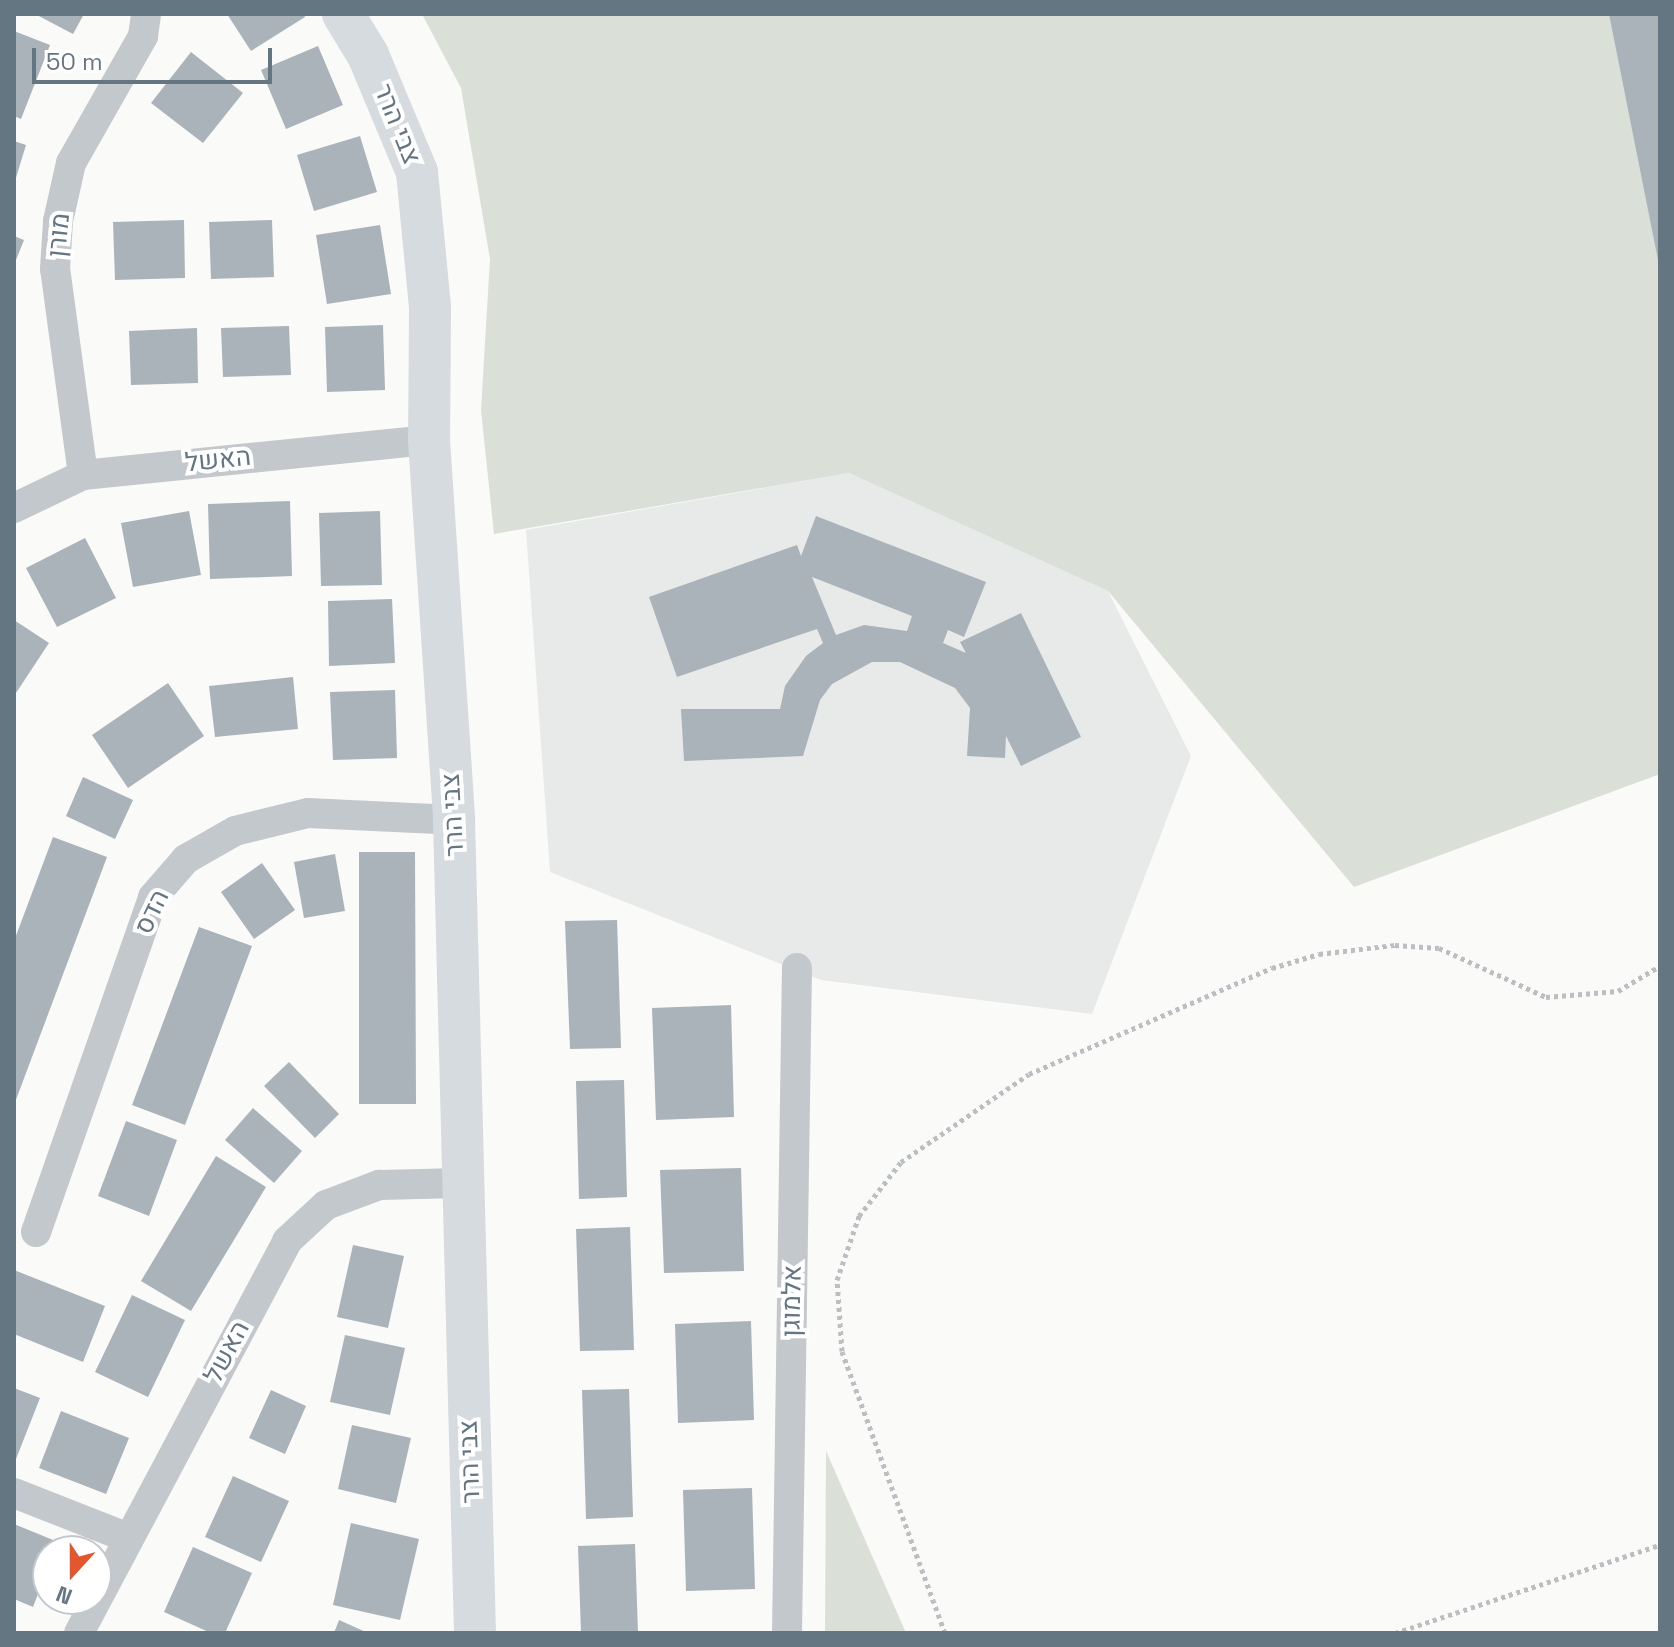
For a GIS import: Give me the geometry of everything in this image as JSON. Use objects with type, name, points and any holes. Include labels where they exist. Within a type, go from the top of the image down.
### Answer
[{"type":"street","name":"מורן","points":[[83,475],[55,269],[58,221],[71,163],[143,36],[146,14]]},
{"type":"street","name":"צבי הרר","points":[[343,14],[368,55],[417,172],[430,308],[429,440],[454,820],[475,1633]]},
{"type":"street","name":"האשל","points":[[14,508],[83,475],[429,440]]},
{"type":"street","name":"הדס","points":[[36,1232],[153,897],[186,859],[235,831],[308,813],[454,820]]},
{"type":"street","name":"אלמוגן","points":[[787,1633],[797,968]]},
{"type":"street","name":"האשל","points":[[79,1633],[287,1241],[326,1205],[379,1185],[461,1183]]},
{"type":"street","points":[[14,1493],[128,1538]]},
{"type":"path","points":[[945,1633],[842,1351],[837,1280],[859,1216],[901,1162],[1029,1074],[1272,968],[1319,954],[1395,945],[1439,948],[1546,997],[1618,991],[1660,966]]},
{"type":"path","points":[[1395,1633],[1660,1545]]},
{"type":"shaded area","points":[[422,14],[1660,14],[1660,774],[1354,887],[1108,591],[849,473],[494,534],[481,410],[490,259],[461,88]]},
{"type":"shaded area","points":[[849,473],[1108,591],[1191,756],[1092,1014],[821,980],[550,872],[526,530]]},
{"type":"shaded area","points":[[826,1451],[906,1633],[825,1633]]},
{"type":"building","points":[[35,14],[84,14],[73,34]]},
{"type":"building","points":[[227,14],[304,14],[305,17],[251,51]]},
{"type":"building","points":[[1609,14],[1660,14],[1660,265],[1659,265]]},
{"type":"building","points":[[14,31],[50,45],[21,119],[14,116]]},
{"type":"building","points":[[318,46],[343,105],[286,129],[261,70]]},
{"type":"building","points":[[191,52],[243,93],[203,143],[151,103]]},
{"type":"building","points":[[360,136],[377,192],[314,211],[297,155]]},
{"type":"building","points":[[14,141],[26,145],[15,181],[14,181]]},
{"type":"building","points":[[184,220],[185,278],[115,280],[113,222]]},
{"type":"building","points":[[272,220],[274,277],[211,279],[209,222]]},
{"type":"building","points":[[380,225],[391,294],[327,304],[316,235]]},
{"type":"building","points":[[14,236],[24,240],[14,265]]},
{"type":"building","points":[[383,325],[385,390],[327,392],[325,327]]},
{"type":"building","points":[[289,326],[291,375],[223,377],[221,328]]},
{"type":"building","points":[[197,328],[198,383],[131,385],[129,331]]},
{"type":"building","points":[[290,501],[292,576],[210,579],[208,504]]},
{"type":"building","points":[[189,511],[201,575],[133,587],[121,523]]},
{"type":"building","points":[[380,511],[382,585],[321,586],[319,513]]},
{"type":"building","points":[[816,516],[986,582],[964,637],[948,630],[943,643],[966,653],[960,642],[1021,613],[1081,737],[1021,766],[1006,736],[1005,758],[967,756],[970,708],[955,688],[900,662],[872,662],[832,684],[820,700],[803,756],[684,761],[681,709],[780,709],[785,686],[806,656],[823,643],[817,629],[677,677],[649,597],[797,545],[801,556]],"holes":[[[812,577],[912,616],[907,631],[864,625],[836,635]]]},
{"type":"building","points":[[85,538],[116,598],[57,627],[26,568]]},
{"type":"building","points":[[392,599],[395,663],[329,666],[328,601]]},
{"type":"building","points":[[14,620],[49,643],[14,696]]},
{"type":"building","points":[[293,677],[298,729],[215,737],[209,686]]},
{"type":"building","points":[[168,683],[204,736],[128,788],[92,735]]},
{"type":"building","points":[[395,690],[397,758],[333,760],[330,692]]},
{"type":"building","points":[[83,777],[133,800],[115,839],[66,816]]},
{"type":"building","points":[[53,837],[107,857],[14,1105],[14,941]]},
{"type":"building","points":[[359,852],[415,852],[416,1104],[359,1104]]},
{"type":"building","points":[[335,854],[345,911],[304,918],[294,862]]},
{"type":"building","points":[[262,863],[295,910],[254,939],[221,892]]},
{"type":"building","points":[[617,920],[621,1048],[570,1049],[565,921]]},
{"type":"building","points":[[199,927],[252,946],[185,1125],[132,1105]]},
{"type":"building","points":[[731,1005],[734,1117],[656,1120],[652,1008]]},
{"type":"building","points":[[289,1062],[339,1114],[315,1138],[264,1086]]},
{"type":"building","points":[[624,1080],[627,1197],[579,1199],[576,1081]]},
{"type":"building","points":[[253,1108],[302,1151],[274,1183],[225,1140]]},
{"type":"building","points":[[126,1121],[177,1140],[149,1216],[98,1196]]},
{"type":"building","points":[[216,1156],[266,1187],[191,1311],[141,1281]]},
{"type":"building","points":[[741,1168],[744,1271],[664,1273],[660,1170]]},
{"type":"building","points":[[630,1227],[634,1350],[580,1351],[576,1229]]},
{"type":"building","points":[[353,1245],[404,1256],[388,1328],[337,1317]]},
{"type":"building","points":[[14,1270],[105,1306],[83,1362],[14,1334]]},
{"type":"building","points":[[132,1295],[185,1320],[148,1397],[95,1372]]},
{"type":"building","points":[[751,1321],[754,1420],[678,1423],[675,1324]]},
{"type":"building","points":[[345,1335],[405,1348],[390,1415],[330,1402]]},
{"type":"building","points":[[14,1388],[40,1398],[16,1459],[14,1458]]},
{"type":"building","points":[[629,1389],[633,1517],[586,1519],[582,1390]]},
{"type":"building","points":[[271,1390],[306,1406],[285,1454],[249,1438]]},
{"type":"building","points":[[61,1411],[129,1438],[106,1494],[39,1468]]},
{"type":"building","points":[[352,1425],[411,1438],[396,1503],[338,1489]]},
{"type":"building","points":[[233,1476],[289,1501],[261,1562],[205,1537]]},
{"type":"building","points":[[752,1488],[755,1589],[686,1591],[683,1490]]},
{"type":"building","points":[[351,1523],[419,1539],[400,1620],[333,1605]]},
{"type":"building","points":[[14,1524],[41,1535],[32,1535],[32,1607],[14,1599]]},
{"type":"building","points":[[635,1544],[638,1633],[581,1633],[578,1546]]},
{"type":"building","points":[[193,1547],[252,1573],[225,1633],[211,1633],[164,1612]]},
{"type":"building","points":[[339,1620],[368,1633],[334,1633]]}]
